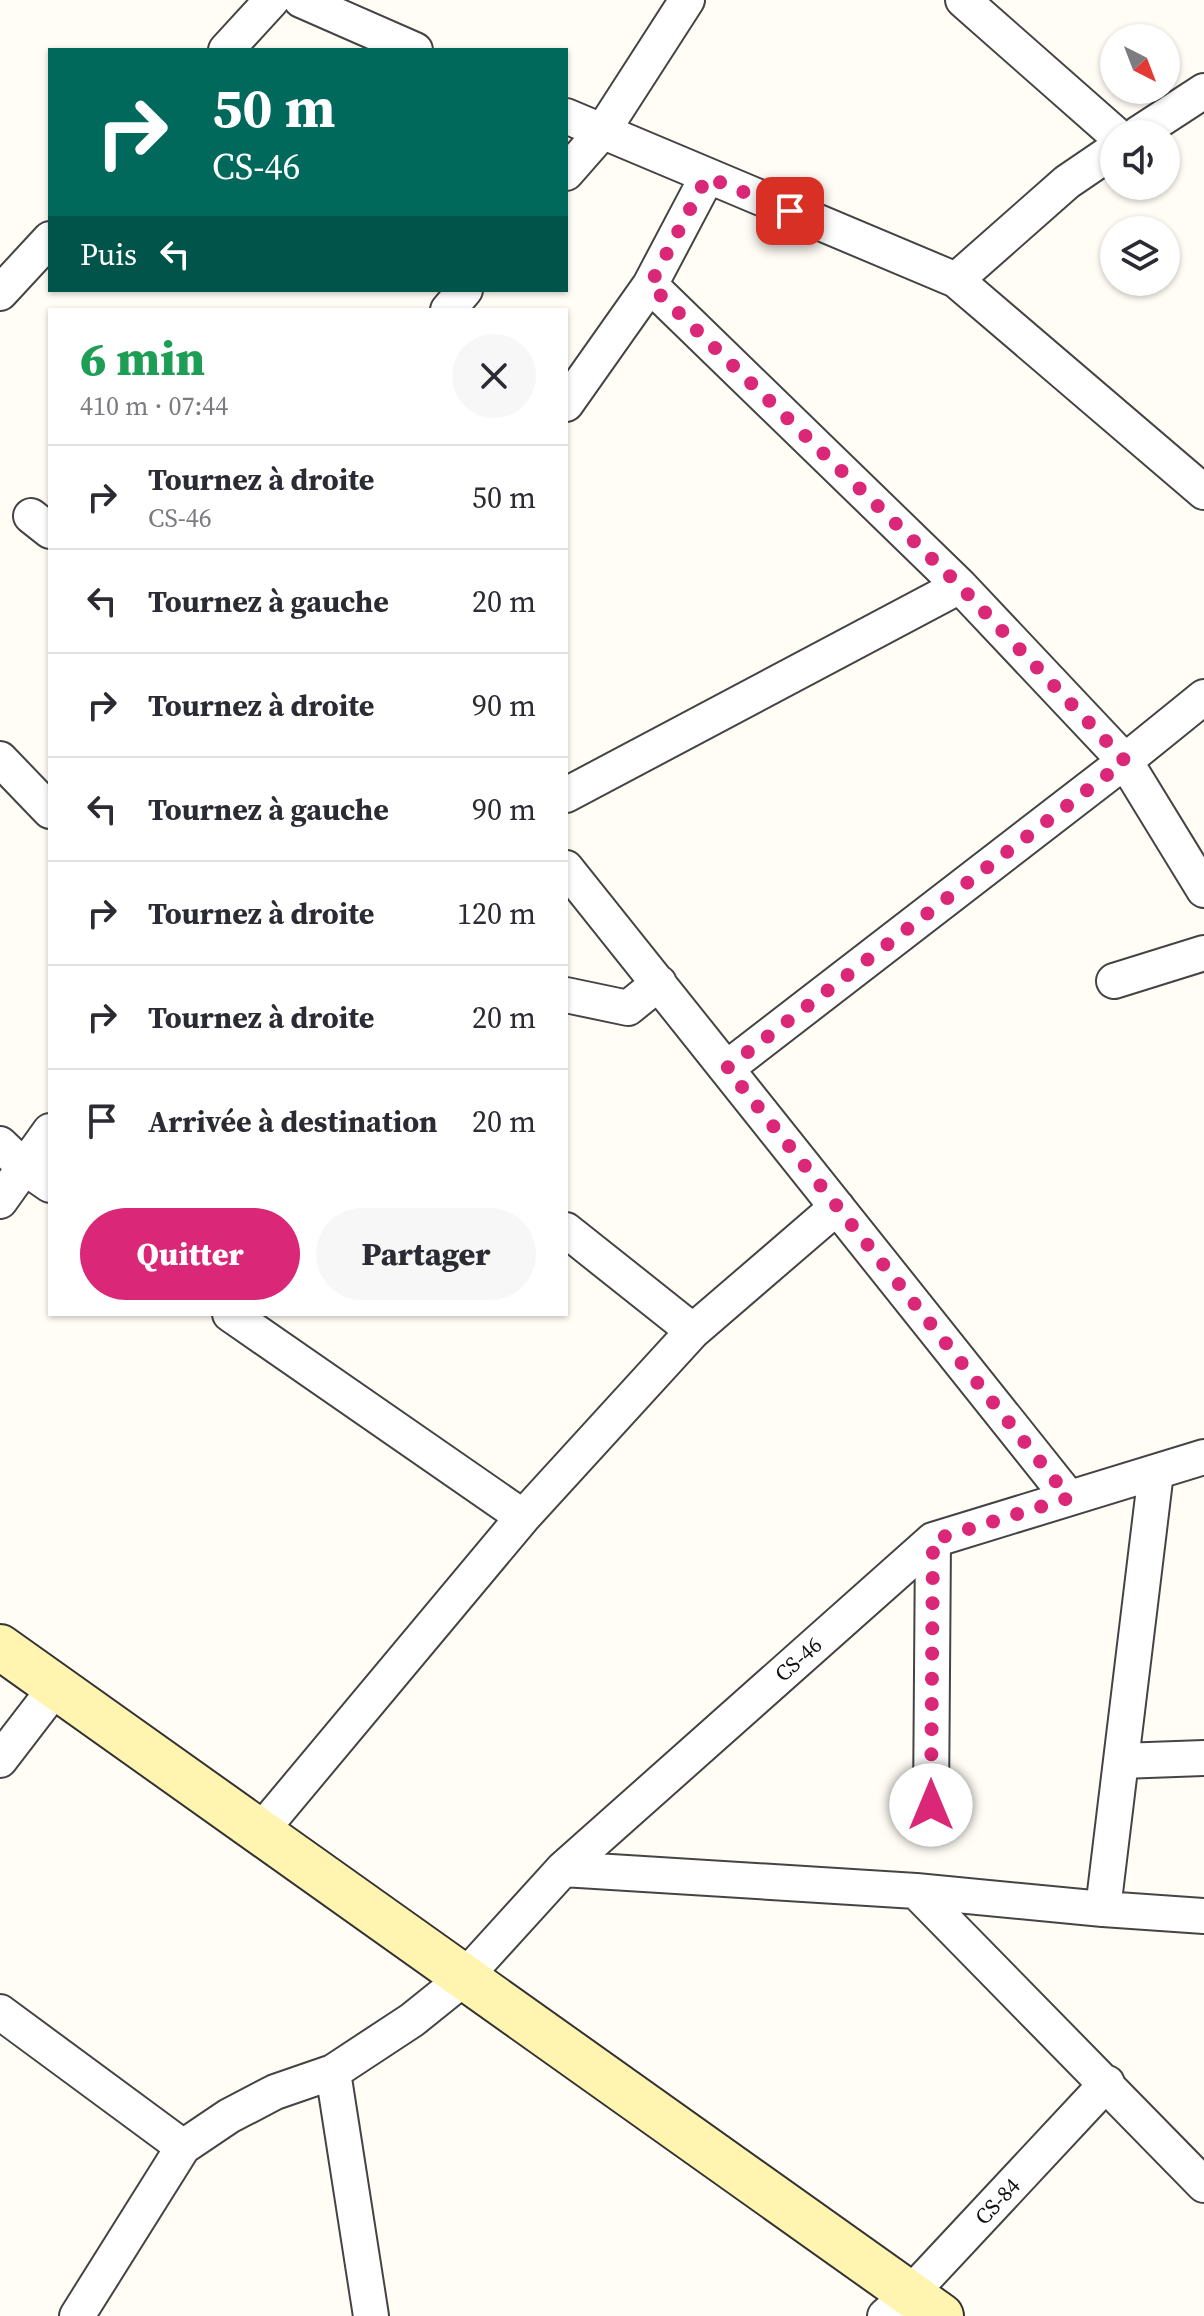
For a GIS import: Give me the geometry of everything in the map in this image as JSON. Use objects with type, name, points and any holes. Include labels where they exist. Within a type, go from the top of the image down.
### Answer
[{"type":"main road","points":[[0,1647],[463,1979],[912,2309]]},
{"type":"street","points":[[228,48],[272,0]]},
{"type":"street","points":[[301,0],[410,48]]},
{"type":"street","points":[[568,171],[602,132],[687,0]]},
{"type":"street","points":[[963,0],[1100,121]]},
{"type":"street","points":[[1159,120],[1204,91]]},
{"type":"street","points":[[568,117],[956,280],[1204,492]]},
{"type":"street","points":[[956,280],[1067,182],[1100,160]]},
{"type":"street","points":[[568,401],[650,285],[707,177]]},
{"type":"street","points":[[0,293],[48,241]]},
{"type":"street","points":[[650,285],[960,586],[1125,761],[1204,890]]},
{"type":"street","points":[[450,308],[463,292]]},
{"type":"street","points":[[568,794],[960,586]]},
{"type":"street","points":[[727,1068],[1204,697]]},
{"type":"street","points":[[0,759],[48,809]]},
{"type":"street","points":[[568,870],[1069,1498]]},
{"type":"street","points":[[1114,981],[1204,953]]},
{"type":"street","points":[[568,995],[628,1008],[659,983]]},
{"type":"street","points":[[0,1201],[48,1134]]},
{"type":"street","points":[[259,1833],[523,1517],[693,1331],[837,1207]]},
{"type":"street","points":[[568,1232],[693,1331]]},
{"type":"street","points":[[238,1316],[523,1517]]},
{"type":"street","name":"CS-46","points":[[183,2147],[229,2116],[275,2092],[333,2072],[412,2020],[463,1979],[563,1869],[933,1540],[1204,1457]]},
{"type":"street","points":[[1103,1909],[1156,1472]]},
{"type":"street","points":[[931,1805],[933,1540]]},
{"type":"street","points":[[0,1760],[56,1687]]},
{"type":"street","points":[[1121,1761],[1204,1758]]},
{"type":"street","points":[[563,1869],[916,1891],[1204,1916]]},
{"type":"street","points":[[916,1891],[1204,2185]]},
{"type":"street","points":[[0,2012],[183,2147],[77,2316]]},
{"type":"street","points":[[333,2072],[371,2316]]},
{"type":"street","name":"CS-84","points":[[912,2309],[1107,2083]]},
{"type":"route","points":[[790,211],[707,177],[650,285],[960,586],[1125,761],[727,1068],[1069,1498],[933,1540],[931,1805]]}]
